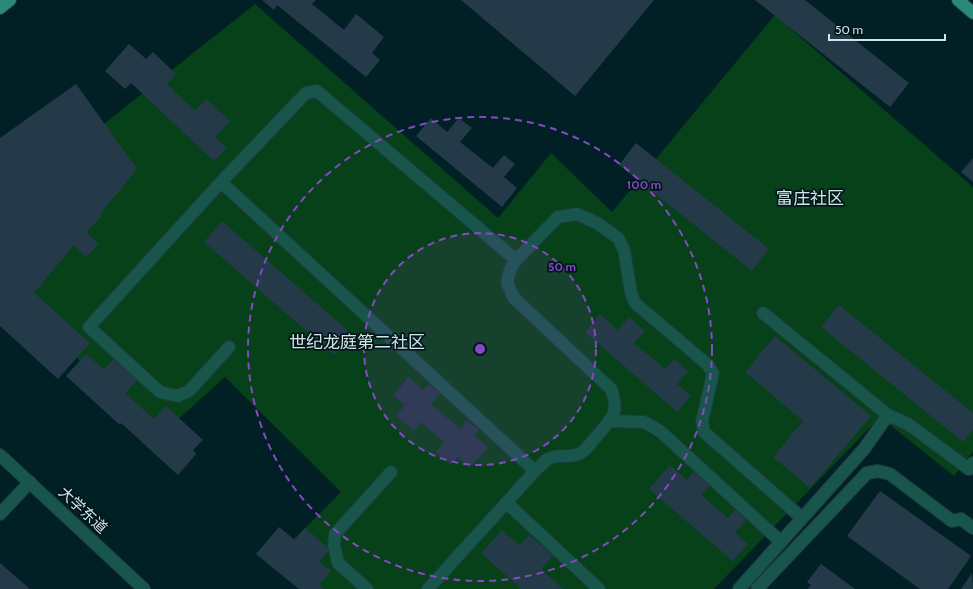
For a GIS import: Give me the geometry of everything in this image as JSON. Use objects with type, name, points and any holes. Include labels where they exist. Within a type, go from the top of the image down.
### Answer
[{"type":"main road","points":[[0,8],[10,0]]},
{"type":"main road","points":[[958,0],[973,12]]},
{"type":"street","points":[[229,347],[189,391],[178,396],[160,392],[89,327],[221,182],[306,94],[317,91],[516,260]]},
{"type":"street","points":[[221,182],[535,471]]},
{"type":"street","points":[[428,589],[535,471],[548,459],[558,456],[575,456],[582,453],[609,421],[614,412],[616,401],[611,388],[514,298],[507,283],[510,270],[516,260],[558,217],[577,214],[597,223],[618,238],[624,250],[631,293],[635,302],[708,366],[713,374],[702,421],[704,432],[802,518]]},
{"type":"street","points":[[763,313],[888,415],[908,424],[969,469],[973,463]]},
{"type":"street","points":[[739,589],[864,449],[888,415]]},
{"type":"street","points":[[609,421],[644,422],[660,430],[781,542]]},
{"type":"street","name":"大学东道","points":[[0,455],[144,589]]},
{"type":"street","points":[[757,589],[867,473],[878,471],[890,474],[952,521],[962,519],[973,528]]},
{"type":"street","points":[[367,589],[338,564],[334,545],[335,534],[391,472]]},
{"type":"street","points":[[0,514],[30,482]]},
{"type":"street","points":[[507,503],[599,589]]},
{"type":"green space","points":[[255,4],[498,218],[551,153],[612,212],[775,15],[973,187],[973,452],[954,476],[880,417],[714,589],[315,589],[278,555],[341,492],[225,377],[154,441],[16,292],[27,185]]},
{"type":"building","points":[[262,0],[316,0],[312,4],[344,30],[356,14],[384,37],[372,53],[380,60],[366,77],[277,5],[274,10]]},
{"type":"building","points":[[461,0],[654,0],[575,96]]},
{"type":"building","points":[[755,0],[805,0],[909,83],[890,107]]},
{"type":"building","points":[[129,44],[146,59],[153,52],[176,74],[167,84],[195,111],[206,99],[230,121],[215,137],[227,148],[214,161],[131,83],[125,89],[105,71]]},
{"type":"building","points":[[76,84],[137,169],[100,214],[102,216],[86,232],[99,244],[86,257],[74,245],[34,293],[90,343],[58,379],[0,326],[0,138]]},
{"type":"building","points":[[431,118],[447,132],[459,118],[472,128],[460,142],[493,168],[504,155],[515,164],[504,177],[517,188],[502,207],[416,136]]},
{"type":"building","points":[[636,143],[769,249],[752,271],[619,165]]},
{"type":"building","points":[[973,158],[973,182],[961,172]]},
{"type":"building","points":[[222,221],[352,334],[334,355],[204,242]]},
{"type":"building","points":[[839,305],[973,413],[973,429],[963,442],[821,327]]},
{"type":"building","points":[[600,314],[618,330],[629,317],[645,331],[634,343],[665,369],[674,359],[688,371],[677,384],[691,396],[677,412],[585,332]]},
{"type":"building","points":[[775,336],[871,416],[810,488],[773,457],[803,421],[745,372]]},
{"type":"building","points":[[86,354],[104,369],[114,359],[137,380],[125,393],[154,419],[166,406],[203,440],[193,450],[196,454],[178,475],[121,423],[120,425],[66,376]]},
{"type":"building","points":[[408,377],[423,390],[429,384],[440,393],[431,404],[460,429],[467,420],[479,430],[474,435],[488,447],[470,468],[458,457],[450,465],[436,452],[444,442],[421,422],[414,431],[396,416],[405,405],[394,395]]},
{"type":"building","points":[[670,465],[687,480],[695,470],[711,484],[701,495],[728,518],[736,509],[747,519],[735,533],[748,544],[733,561],[649,489]]},
{"type":"building","points":[[880,491],[971,556],[948,589],[920,589],[847,536]]},
{"type":"building","points":[[279,527],[295,540],[305,528],[330,549],[319,562],[331,571],[319,585],[324,589],[299,589],[256,554]]},
{"type":"building","points":[[502,530],[520,546],[529,535],[553,556],[541,569],[563,589],[521,589],[481,553]]},
{"type":"building","points":[[0,563],[30,589],[0,589]]},
{"type":"building","points":[[821,564],[855,589],[808,589],[811,585],[807,582]]},
{"type":"building","points":[[972,573],[973,589],[961,589]]},
{"type":"district","name":"富庄社区","points":[[810,198]]},
{"type":"district","name":"世纪龙庭第二社区","points":[[357,342]]}]
